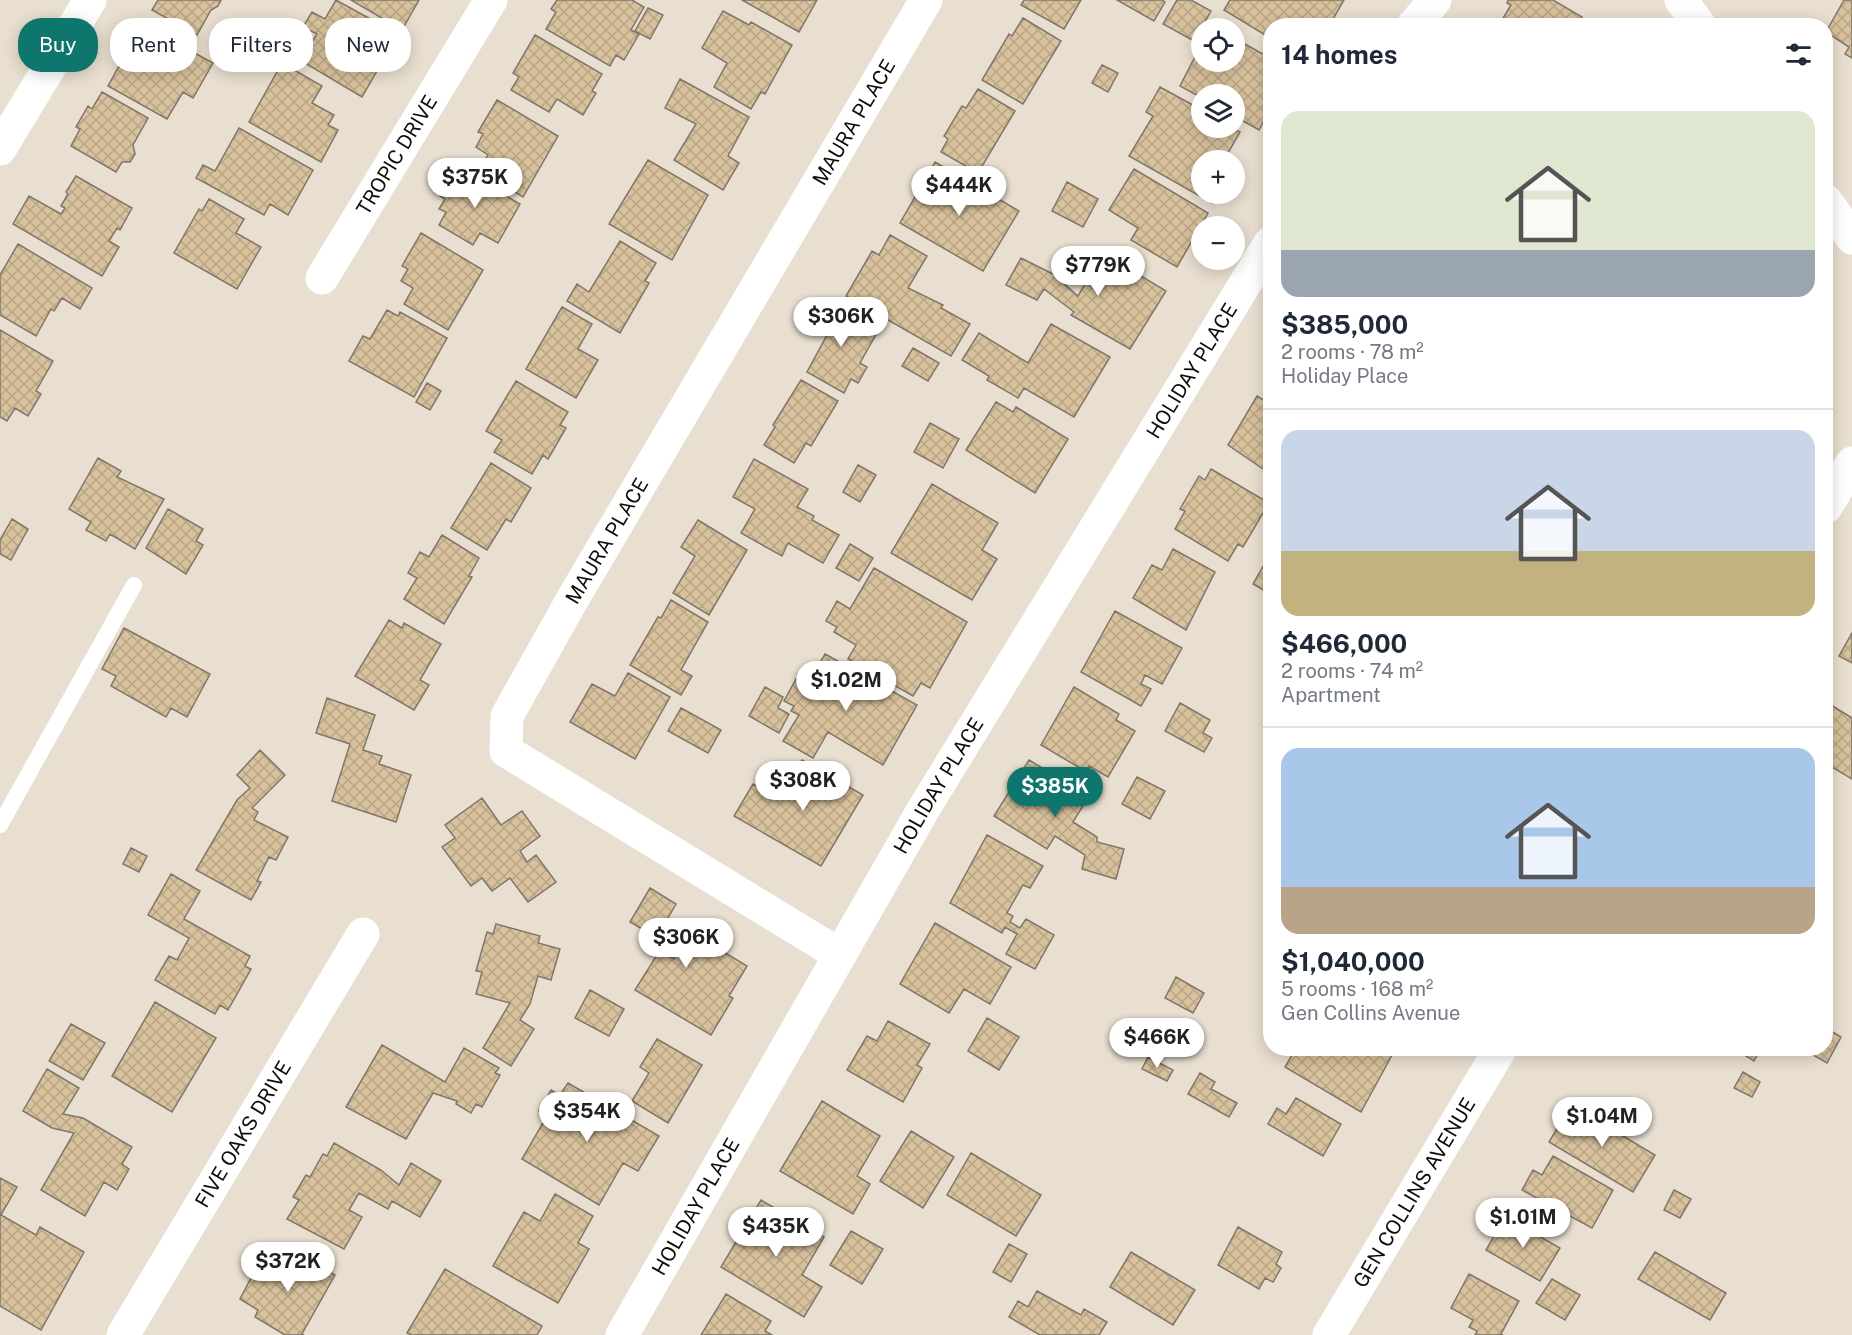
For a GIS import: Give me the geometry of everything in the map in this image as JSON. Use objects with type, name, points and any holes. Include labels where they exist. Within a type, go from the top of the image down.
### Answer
[{"type":"street","points":[[0,149],[90,0]]},
{"type":"street","name":"TROPIC DRIVE","points":[[322,278],[491,0]]},
{"type":"street","name":"MAURA PLACE","points":[[840,955],[506,751],[507,716],[572,600],[926,0]]},
{"type":"street","points":[[1420,18],[1436,0]]},
{"type":"street","points":[[1681,0],[1694,18]]},
{"type":"street","points":[[1833,211],[1852,237]]},
{"type":"street","name":"HOLIDAY PLACE","points":[[622,1335],[930,800],[1263,254]]},
{"type":"street","points":[[1833,495],[1852,463]]},
{"type":"street","name":"FIVE OAKS DRIVE","points":[[123,1335],[363,934]]},
{"type":"street","name":"GEN COLLINS AVENUE","points":[[1329,1335],[1496,1056]]},
{"type":"lane","points":[[0,825],[134,585]]},
{"type":"building","points":[[158,0],[221,0],[218,6],[211,10],[197,35],[197,18],[166,18],[152,10]]},
{"type":"building","points":[[336,0],[369,18],[326,18]]},
{"type":"building","points":[[351,0],[419,0],[409,18],[382,18]]},
{"type":"building","points":[[557,0],[632,0],[644,7],[631,30],[639,34],[624,60],[616,55],[610,66],[546,29],[556,12],[551,9]]},
{"type":"building","points":[[742,0],[817,0],[799,32]]},
{"type":"building","points":[[1024,0],[1081,0],[1064,29],[1021,5]]},
{"type":"building","points":[[1117,0],[1162,0],[1165,2],[1154,21]]},
{"type":"building","points":[[1177,0],[1191,0],[1211,11],[1207,18],[1191,18],[1191,39],[1163,24]]},
{"type":"building","points":[[1230,0],[1344,0],[1334,18],[1263,18],[1263,34],[1245,23],[1245,18],[1237,18],[1224,10]]},
{"type":"building","points":[[1508,0],[1553,0],[1582,17],[1503,18],[1511,5],[1507,3]]},
{"type":"building","points":[[1844,0],[1852,0],[1852,58],[1845,54],[1849,47],[1833,37],[1833,20]]},
{"type":"building","points":[[648,8],[663,15],[650,39],[635,31]]},
{"type":"building","points":[[723,11],[749,25],[751,22],[792,45],[765,94],[761,92],[751,109],[714,87],[727,63],[702,48]]},
{"type":"building","points":[[312,12],[325,19],[325,72],[376,72],[362,97],[313,68],[313,40],[317,34],[313,32],[313,18],[308,18]]},
{"type":"building","points":[[1023,18],[1061,41],[1023,104],[982,80],[1009,34],[1012,36]]},
{"type":"building","points":[[535,35],[602,74],[592,91],[596,93],[583,115],[557,99],[549,112],[511,90],[519,77],[513,73]]},
{"type":"building","points":[[1245,44],[1263,54],[1263,123],[1259,130],[1245,122],[1245,84],[1191,84],[1191,92],[1180,86],[1191,65],[1191,72],[1245,72]]},
{"type":"building","points":[[197,54],[209,61],[209,70],[193,98],[183,92],[167,119],[108,86],[116,72],[197,72]]},
{"type":"building","points":[[1102,65],[1118,73],[1108,92],[1092,83]]},
{"type":"building","points":[[277,72],[298,72],[322,86],[312,103],[334,115],[328,125],[338,130],[321,162],[249,122]]},
{"type":"building","points":[[680,79],[749,117],[728,156],[739,163],[723,190],[674,160],[696,124],[665,108]]},
{"type":"building","points":[[1160,87],[1191,104],[1191,138],[1237,138],[1230,150],[1191,150],[1191,191],[1129,156],[1153,116],[1146,112]]},
{"type":"building","points":[[978,89],[1015,111],[978,173],[941,152],[948,139],[944,136],[962,106],[966,108]]},
{"type":"building","points":[[102,92],[148,118],[133,145],[135,154],[130,162],[122,162],[116,172],[71,146],[80,129],[76,127],[88,106],[92,109]]},
{"type":"building","points":[[497,100],[558,136],[523,197],[479,170],[488,155],[476,147],[483,134],[478,132]]},
{"type":"building","points":[[239,128],[313,170],[288,215],[270,204],[264,215],[196,178],[203,165],[215,171]]},
{"type":"building","points":[[648,160],[708,195],[672,260],[609,224]]},
{"type":"building","points":[[935,162],[1019,211],[983,271],[900,223]]},
{"type":"building","points":[[456,167],[520,204],[498,243],[480,233],[473,245],[439,225],[446,212],[439,209],[445,199],[440,196]]},
{"type":"building","points":[[1134,169],[1208,213],[1206,216],[1191,216],[1191,243],[1177,267],[1131,240],[1138,228],[1109,210]]},
{"type":"building","points":[[76,176],[132,208],[120,230],[117,228],[109,241],[119,247],[102,276],[13,224],[29,196],[61,214],[65,208],[61,206],[68,194],[66,192]]},
{"type":"building","points":[[1067,182],[1098,199],[1083,227],[1052,211]]},
{"type":"building","points":[[209,199],[244,219],[236,233],[261,247],[237,289],[174,253],[199,209],[202,211]]},
{"type":"building","points":[[421,233],[483,270],[448,330],[404,304],[413,288],[401,281],[408,269],[402,266]]},
{"type":"building","points":[[890,235],[927,256],[908,288],[943,305],[941,308],[970,324],[951,356],[846,296],[872,251],[879,255]]},
{"type":"building","points":[[620,241],[656,263],[645,281],[649,283],[620,333],[567,301],[577,284],[589,292]]},
{"type":"building","points":[[18,244],[92,288],[80,309],[62,298],[54,311],[51,309],[36,336],[0,315],[0,275]]},
{"type":"building","points":[[1103,253],[1166,291],[1130,349],[1071,315],[1074,312],[1044,289],[1037,300],[1006,285],[1021,258],[1053,274],[1078,296]]},
{"type":"building","points":[[829,301],[846,311],[845,313],[878,331],[860,363],[867,367],[858,383],[851,379],[844,393],[807,372],[827,335],[814,328]]},
{"type":"building","points":[[562,307],[592,324],[578,349],[598,360],[576,398],[526,369]]},
{"type":"building","points":[[387,310],[398,316],[400,312],[447,338],[414,397],[349,361],[363,336],[370,339]]},
{"type":"building","points":[[1051,324],[1110,357],[1074,417],[1024,388],[1018,398],[987,380],[989,376],[962,360],[979,333],[1028,363]]},
{"type":"building","points":[[0,330],[53,361],[36,391],[41,394],[28,416],[15,408],[7,421],[0,417]]},
{"type":"building","points":[[913,348],[939,363],[928,381],[902,366]]},
{"type":"building","points":[[801,380],[838,401],[811,446],[806,443],[794,463],[764,445],[775,427],[773,425]]},
{"type":"building","points":[[516,381],[568,412],[560,425],[566,428],[548,459],[543,455],[532,474],[494,452],[502,440],[486,431]]},
{"type":"building","points":[[427,383],[441,391],[430,410],[416,402]]},
{"type":"building","points":[[1257,396],[1263,400],[1263,469],[1228,445]]},
{"type":"building","points":[[996,402],[1013,412],[1016,407],[1068,439],[1035,493],[966,450]]},
{"type":"building","points":[[930,423],[959,439],[943,468],[914,452]]},
{"type":"building","points":[[98,458],[121,471],[117,477],[164,499],[135,549],[110,534],[106,541],[86,530],[91,522],[69,509]]},
{"type":"building","points":[[754,459],[808,489],[797,507],[814,516],[812,520],[839,535],[823,563],[788,543],[782,556],[741,533],[755,509],[733,497]]},
{"type":"building","points":[[491,463],[531,488],[511,522],[506,519],[487,550],[451,528]]},
{"type":"building","points":[[858,465],[876,475],[860,502],[843,492]]},
{"type":"building","points":[[1211,469],[1263,499],[1263,513],[1243,547],[1238,544],[1228,561],[1175,529],[1185,511],[1180,509],[1199,476],[1205,480]]},
{"type":"building","points":[[932,484],[998,523],[982,550],[997,559],[972,600],[891,553]]},
{"type":"building","points":[[168,509],[203,529],[196,541],[203,545],[186,574],[146,548]]},
{"type":"building","points":[[12,519],[28,529],[11,560],[0,554],[0,540]]},
{"type":"building","points":[[698,520],[747,550],[709,615],[673,593],[695,556],[681,547]]},
{"type":"building","points":[[442,535],[479,558],[469,576],[472,577],[444,624],[404,599],[417,578],[408,573],[420,552],[429,557]]},
{"type":"building","points":[[850,544],[873,558],[859,581],[836,568]]},
{"type":"building","points":[[1173,549],[1215,572],[1186,630],[1133,598],[1152,565],[1162,570]]},
{"type":"building","points":[[1263,566],[1263,590],[1253,584]]},
{"type":"building","points":[[874,568],[967,622],[930,688],[921,683],[913,696],[848,659],[856,645],[834,632],[837,627],[826,621],[837,601],[850,609]]},
{"type":"building","points":[[671,600],[708,622],[681,670],[692,676],[681,695],[630,665],[658,617],[661,618]]},
{"type":"building","points":[[1115,611],[1182,648],[1162,684],[1145,675],[1141,684],[1151,689],[1141,706],[1081,672]]},
{"type":"building","points":[[389,620],[402,628],[404,623],[441,644],[420,680],[429,685],[414,710],[355,676]]},
{"type":"building","points":[[124,628],[210,674],[187,717],[171,708],[166,717],[111,686],[116,676],[102,669]]},
{"type":"building","points":[[1852,633],[1852,663],[1839,656]]},
{"type":"building","points":[[825,654],[917,705],[883,765],[828,732],[813,758],[783,741],[799,715],[791,711],[794,706],[784,701],[796,679],[807,685]]},
{"type":"building","points":[[628,673],[670,697],[635,759],[570,722],[592,684],[615,696]]},
{"type":"building","points":[[765,687],[783,697],[778,708],[789,714],[779,733],[749,716]]},
{"type":"building","points":[[1074,687],[1119,714],[1116,720],[1135,731],[1108,777],[1089,766],[1085,771],[1041,745]]},
{"type":"building","points":[[327,698],[375,715],[363,750],[382,756],[379,764],[411,775],[396,822],[332,801],[350,744],[316,733]]},
{"type":"building","points":[[1180,703],[1210,720],[1203,733],[1212,738],[1204,752],[1165,731]]},
{"type":"building","points":[[1833,706],[1852,718],[1852,779],[1833,768]]},
{"type":"building","points":[[681,708],[721,730],[708,753],[668,731]]},
{"type":"building","points":[[260,750],[285,775],[252,808],[258,812],[254,820],[288,837],[276,860],[269,857],[257,881],[261,882],[251,900],[196,870],[237,800],[250,788],[237,775]]},
{"type":"building","points":[[802,760],[863,795],[821,866],[734,816],[753,784],[780,799]]},
{"type":"building","points":[[1029,760],[1089,796],[1073,822],[1097,837],[1097,842],[1124,849],[1116,879],[1082,869],[1085,855],[1055,836],[1047,849],[994,816]]},
{"type":"building","points":[[1137,777],[1165,791],[1150,819],[1122,804]]},
{"type":"building","points":[[482,798],[501,825],[522,811],[540,836],[520,851],[527,862],[536,855],[556,882],[528,902],[510,878],[492,891],[482,878],[471,886],[442,847],[455,838],[445,825]]},
{"type":"building","points":[[987,835],[1043,866],[1030,888],[1023,885],[1007,913],[1013,916],[1010,922],[1020,928],[1026,919],[1054,935],[1035,969],[1006,954],[1017,934],[1005,927],[1002,933],[950,903]]},
{"type":"building","points":[[131,848],[147,856],[139,872],[123,864]]},
{"type":"building","points":[[171,874],[200,891],[184,919],[250,956],[245,966],[251,969],[228,1010],[220,1005],[215,1014],[155,980],[169,956],[177,960],[189,938],[148,915]]},
{"type":"building","points":[[650,888],[676,904],[668,918],[747,966],[729,996],[733,998],[711,1035],[635,990],[660,950],[674,959],[682,946],[659,933],[656,937],[630,922]]},
{"type":"building","points":[[935,923],[1011,967],[990,1004],[964,989],[949,1013],[900,984]]},
{"type":"building","points":[[496,924],[540,936],[538,943],[560,949],[551,980],[538,976],[530,1004],[520,1020],[534,1029],[511,1066],[483,1048],[510,1003],[476,994],[482,972],[476,971],[487,932],[493,934]]},
{"type":"building","points":[[1176,977],[1204,993],[1193,1013],[1165,998]]},
{"type":"building","points":[[590,990],[624,1009],[609,1036],[575,1018]]},
{"type":"building","points":[[155,1002],[216,1038],[172,1112],[112,1076]]},
{"type":"building","points":[[987,1018],[1019,1037],[999,1070],[968,1051]]},
{"type":"building","points":[[888,1021],[930,1044],[917,1065],[922,1068],[903,1102],[847,1070],[867,1036],[877,1041]]},
{"type":"building","points":[[71,1024],[105,1043],[83,1080],[49,1061]]},
{"type":"building","points":[[1833,1032],[1841,1037],[1833,1052]]},
{"type":"building","points":[[657,1039],[702,1065],[668,1123],[632,1101],[649,1073],[640,1067]]},
{"type":"building","points":[[382,1045],[445,1082],[464,1048],[499,1068],[495,1073],[500,1075],[482,1107],[476,1104],[471,1113],[456,1104],[457,1101],[433,1093],[406,1139],[346,1107]]},
{"type":"building","points":[[1291,1056],[1391,1056],[1361,1112],[1285,1067]]},
{"type":"building","points":[[1746,1056],[1757,1056],[1754,1061]]},
{"type":"building","points":[[1815,1056],[1831,1056],[1827,1063]]},
{"type":"building","points":[[1148,1057],[1173,1070],[1167,1081],[1142,1069]]},
{"type":"building","points":[[47,1069],[79,1088],[63,1114],[83,1118],[132,1147],[122,1164],[129,1169],[117,1190],[104,1182],[85,1216],[41,1190],[74,1133],[52,1128],[23,1111]]},
{"type":"building","points":[[1743,1072],[1760,1082],[1752,1097],[1734,1088]]},
{"type":"building","points":[[1200,1073],[1215,1082],[1211,1089],[1237,1103],[1229,1117],[1188,1094]]},
{"type":"building","points":[[568,1083],[659,1136],[638,1171],[623,1163],[599,1205],[522,1159],[547,1116],[539,1111],[551,1090],[560,1095]]},
{"type":"building","points":[[1296,1098],[1341,1124],[1323,1156],[1268,1124],[1277,1108],[1286,1114]]},
{"type":"building","points":[[822,1101],[880,1136],[857,1176],[870,1184],[853,1214],[780,1171]]},
{"type":"building","points":[[1571,1105],[1655,1155],[1633,1192],[1549,1142]]},
{"type":"building","points":[[911,1131],[954,1157],[923,1208],[880,1181]]},
{"type":"building","points":[[334,1143],[381,1170],[399,1185],[411,1163],[441,1181],[420,1217],[392,1201],[388,1209],[359,1193],[349,1210],[362,1217],[344,1249],[287,1219],[299,1200],[293,1197],[306,1175],[310,1177],[323,1154],[327,1156]]},
{"type":"building","points":[[971,1153],[1041,1195],[1016,1236],[947,1195]]},
{"type":"building","points":[[1553,1156],[1613,1190],[1592,1228],[1522,1190],[1533,1170],[1542,1175]]},
{"type":"building","points":[[0,1178],[17,1187],[1,1215],[36,1235],[40,1227],[84,1252],[41,1330],[0,1306]]},
{"type":"building","points":[[1674,1190],[1691,1199],[1680,1218],[1664,1210]]},
{"type":"building","points":[[555,1194],[593,1216],[578,1243],[589,1249],[558,1303],[493,1266],[524,1212],[540,1221]]},
{"type":"building","points":[[761,1200],[824,1237],[802,1275],[822,1287],[804,1317],[721,1267]]},
{"type":"building","points":[[1505,1217],[1560,1248],[1540,1281],[1486,1250]]},
{"type":"building","points":[[1238,1227],[1282,1252],[1276,1264],[1281,1268],[1273,1282],[1265,1278],[1259,1289],[1218,1265]]},
{"type":"building","points":[[851,1231],[883,1249],[862,1284],[830,1265]]},
{"type":"building","points":[[1009,1244],[1027,1254],[1011,1282],[993,1272]]},
{"type":"building","points":[[288,1248],[335,1275],[302,1334],[304,1335],[285,1335],[255,1317],[258,1310],[240,1299],[253,1274],[265,1280],[276,1260],[280,1262]]},
{"type":"building","points":[[1131,1252],[1195,1290],[1173,1325],[1110,1287]]},
{"type":"building","points":[[1655,1252],[1726,1293],[1710,1320],[1638,1279]]},
{"type":"building","points":[[445,1269],[542,1326],[537,1335],[412,1335],[407,1333]]},
{"type":"building","points":[[1469,1274],[1519,1301],[1501,1334],[1503,1335],[1475,1335],[1477,1331],[1469,1327],[1473,1320],[1451,1308]]},
{"type":"building","points":[[1552,1279],[1580,1295],[1565,1320],[1536,1303]]},
{"type":"building","points":[[1037,1291],[1081,1315],[1084,1309],[1107,1322],[1099,1335],[1040,1335],[1009,1317],[1018,1301],[1028,1307]]},
{"type":"building","points":[[726,1294],[771,1321],[765,1331],[772,1335],[701,1335]]}]
